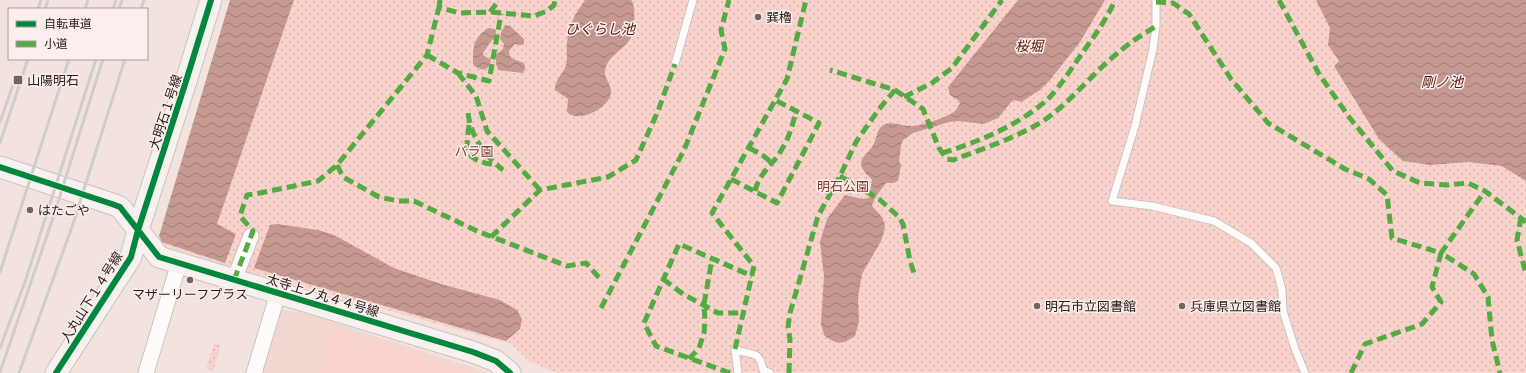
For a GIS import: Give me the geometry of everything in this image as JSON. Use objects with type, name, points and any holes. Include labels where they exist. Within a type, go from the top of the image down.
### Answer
[{"type":"street","name":"大明石１号線","points":[[138,230],[187,78],[210,0]]},
{"type":"street","name":"太寺上ノ丸４４号線","points":[[0,167],[23,176],[120,207],[158,257],[236,275],[278,293],[473,352],[496,361],[510,373]]},
{"type":"street","name":"人丸山下１４号線","points":[[56,373],[131,257],[138,230]]},
{"type":"street","points":[[236,275],[251,236]]},
{"type":"street","points":[[146,373],[179,263]]},
{"type":"street","points":[[254,373],[278,293]]},
{"type":"lane","points":[[675,64],[693,0]]},
{"type":"lane","points":[[1156,0],[1156,26],[1153,49],[1135,126],[1112,202],[1152,206],[1214,221],[1251,243],[1276,268],[1282,290],[1283,311],[1295,349],[1305,373]]},
{"type":"lane","points":[[738,373],[735,349],[757,356],[761,360],[762,370],[770,373]]},
{"type":"shaded area","points":[[279,309],[307,314],[490,373],[260,373]]},
{"type":"green space","name":"明石公園","points":[[234,0],[1526,0],[1526,373],[558,373],[530,362],[511,344],[249,272],[160,244]]},
{"type":"green space","points":[[333,329],[468,370],[467,373],[319,373]]},
{"type":"green space","points":[[214,343],[221,345],[213,371],[206,369]]},
{"type":"water","points":[[230,0],[294,0],[217,224],[236,234],[225,263],[162,242],[159,236]]},
{"type":"water","name":"ひぐらし池","points":[[585,0],[631,0],[634,8],[634,20],[631,38],[626,45],[612,57],[605,69],[605,75],[611,90],[609,99],[593,113],[579,116],[572,115],[567,112],[568,99],[555,90],[555,86],[566,65],[570,26]]},
{"type":"water","name":"桜堀","points":[[1018,0],[1105,0],[1080,42],[1050,80],[1040,90],[1021,102],[1014,100],[998,118],[984,124],[958,121],[949,122],[913,133],[903,140],[899,161],[901,165],[898,181],[886,183],[876,197],[872,206],[882,217],[885,225],[881,241],[862,274],[858,297],[859,321],[855,336],[839,343],[832,341],[824,335],[821,324],[824,276],[820,242],[827,219],[845,195],[862,199],[869,198],[872,180],[865,172],[861,163],[873,145],[882,126],[888,123],[909,126],[919,125],[940,119],[955,111],[960,103],[950,95],[948,87]]},
{"type":"water","name":"剛ノ池","points":[[1316,0],[1526,0],[1526,181],[1502,166],[1468,162],[1430,165],[1403,161],[1379,139],[1334,66],[1339,61],[1328,45],[1330,28]]},
{"type":"water","points":[[505,25],[510,26],[524,39],[524,44],[515,44],[509,51],[509,55],[513,59],[524,63],[525,68],[523,73],[498,70],[496,55],[503,49],[504,44],[500,39]]},
{"type":"water","points":[[488,28],[495,29],[496,31],[495,39],[492,40],[483,53],[483,55],[491,60],[487,69],[484,70],[473,64],[473,52],[477,39]]},
{"type":"water","points":[[277,224],[318,230],[334,235],[394,268],[441,284],[500,300],[517,310],[522,319],[520,329],[506,341],[254,268],[270,225]]},
{"type":"railway","points":[[38,8],[41,0]]},
{"type":"railway","points":[[45,8],[48,0]]},
{"type":"railway","points":[[85,8],[88,0]]},
{"type":"railway","points":[[113,8],[116,0]]},
{"type":"railway","points":[[119,8],[122,0]]},
{"type":"railway","points":[[141,8],[144,0]]},
{"type":"railway","points":[[0,143],[28,60]]},
{"type":"railway","points":[[0,272],[69,60]]},
{"type":"railway","points":[[0,348],[26,279],[96,60]]},
{"type":"railway","points":[[0,372],[52,221],[103,60]]},
{"type":"railway","points":[[19,373],[73,224],[125,60]]},
{"type":"railway","points":[[0,122],[13,85]]},
{"type":"marked path","points":[[440,0],[439,7],[459,13],[490,12],[534,16],[547,11],[554,5],[555,0]]},
{"type":"marked path","points":[[490,12],[499,0]]},
{"type":"marked path","points":[[601,308],[684,150],[725,49],[721,30],[729,0]]},
{"type":"marked path","points":[[735,349],[754,266],[712,213],[787,79],[806,0]]},
{"type":"marked path","points":[[904,97],[932,83],[952,68],[1002,0]]},
{"type":"marked path","points":[[942,153],[970,144],[998,132],[1024,117],[1048,99],[1062,83],[1096,33],[1115,0]]},
{"type":"marked path","points":[[1279,0],[1319,74],[1349,117],[1393,171],[1420,183],[1447,185],[1468,183],[1485,191],[1526,222]]},
{"type":"marked path","points":[[1156,2],[1173,3],[1189,14],[1231,79],[1268,123],[1345,169],[1369,179],[1387,195],[1392,238],[1441,253],[1485,191]]},
{"type":"marked path","points":[[234,280],[253,231],[240,216],[247,195],[318,181],[337,165],[427,55],[439,7]]},
{"type":"marked path","points":[[427,55],[458,73],[489,81],[501,14]]},
{"type":"marked path","points":[[895,90],[923,109],[939,148],[947,159],[953,160],[1008,139],[1040,123],[1071,98],[1123,48],[1156,26]]},
{"type":"marked path","points":[[491,237],[540,190],[608,177],[636,160],[658,111],[675,64]]},
{"type":"marked path","points":[[789,373],[790,339],[788,327],[790,313],[818,216],[840,176],[856,142],[879,109],[895,90],[830,70]]},
{"type":"marked path","points":[[458,73],[476,96],[487,131],[540,190]]},
{"type":"marked path","points":[[731,179],[777,203],[819,123],[775,100]]},
{"type":"marked path","points":[[755,191],[763,174],[784,145],[796,111]]},
{"type":"marked path","points":[[468,113],[472,130],[480,145],[490,159],[503,170]]},
{"type":"marked path","points":[[469,125],[467,142],[469,154],[478,161],[496,165]]},
{"type":"marked path","points":[[749,148],[761,154],[771,162]]},
{"type":"marked path","points":[[337,165],[343,177],[379,197],[398,201],[414,201],[477,231],[567,266],[586,263],[602,281]]},
{"type":"marked path","points":[[840,176],[879,199],[899,217],[903,224],[910,261],[915,276]]},
{"type":"marked path","points":[[1521,217],[1517,240],[1526,274]]},
{"type":"marked path","points":[[730,373],[656,346],[644,323],[679,244],[752,276]]},
{"type":"marked path","points":[[1351,373],[1365,344],[1422,324],[1441,302],[1432,287],[1441,253],[1474,274],[1488,297],[1492,340],[1500,373]]},
{"type":"marked path","points":[[689,359],[699,348],[704,333],[704,304],[712,259]]},
{"type":"marked path","points":[[663,279],[683,294],[718,313],[743,313]]},
{"type":"cycle path","points":[[56,373],[131,257],[138,230],[211,0]]},
{"type":"cycle path","points":[[0,167],[120,207],[159,257],[473,352],[496,361],[510,373]]},
{"type":"place","name":"巽櫓","points":[[758,17]]},
{"type":"place","name":"山陽明石","points":[[18,80]]},
{"type":"place","name":"はたごや","points":[[30,210]]},
{"type":"place","name":"マザーリーフプラス","points":[[190,280]]},
{"type":"place","name":"明石市立図書館","points":[[1037,306]]},
{"type":"place","name":"兵庫県立図書館","points":[[1182,306]]},
{"type":"park label","name":"バラ園","points":[[474,151]]}]
